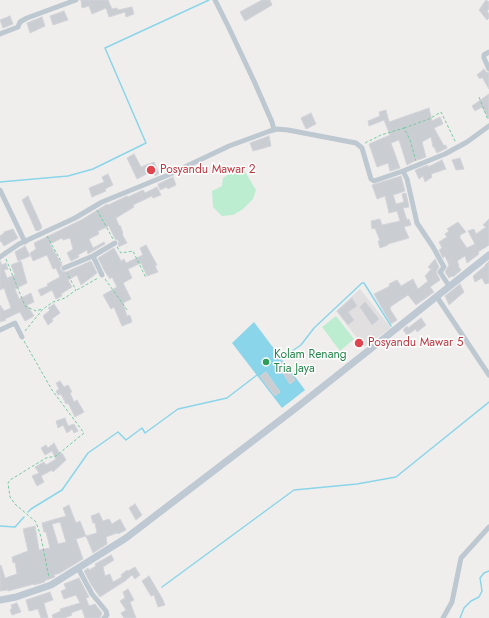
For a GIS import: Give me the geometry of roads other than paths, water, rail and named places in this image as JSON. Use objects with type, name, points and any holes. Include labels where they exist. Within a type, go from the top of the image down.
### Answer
[{"type":"street","points":[[0,34],[18,27],[20,22],[27,18],[63,2],[76,0]]},
{"type":"street","points":[[215,0],[251,74],[274,130]]},
{"type":"street","points":[[489,52],[484,55],[489,69]]},
{"type":"street","points":[[2,256],[25,242],[75,218],[102,202],[168,175],[229,146],[274,130],[301,133],[356,143],[362,148],[371,179],[374,181],[418,165],[458,147],[489,126]]},
{"type":"street","points":[[403,171],[407,179],[417,223],[444,267],[440,272],[450,286]]},
{"type":"street","points":[[0,190],[25,242]]},
{"type":"street","points":[[64,268],[93,256],[115,243]]},
{"type":"street","points":[[0,600],[16,597],[50,585],[126,538],[296,408],[489,255]]},
{"type":"street","points":[[93,256],[102,275]]},
{"type":"street","points":[[437,297],[489,375]]},
{"type":"street","points":[[0,330],[15,323],[22,337]]},
{"type":"street","points":[[443,618],[452,602],[461,558],[489,527]]},
{"type":"street","points":[[78,568],[92,594],[106,611],[107,615],[104,618]]},
{"type":"water","name":"Kolam Renang Tria Jaya","points":[[254,322],[305,390],[282,408],[232,343]]},
{"type":"waterway","points":[[0,182],[68,176],[93,169],[146,143],[105,48],[209,0]]},
{"type":"waterway","points":[[280,359],[301,345],[314,328],[362,283],[364,283],[391,326]]},
{"type":"waterway","points":[[28,512],[62,490],[88,453],[118,432],[126,440],[142,428],[145,433],[178,409],[227,398],[257,375]]},
{"type":"waterway","points":[[162,587],[294,490],[357,484],[396,477],[489,402]]},
{"type":"waterway","points":[[0,526],[15,527],[24,517]]},
{"type":"waterway","points":[[460,618],[464,608],[471,601],[479,597],[482,591],[480,578],[484,573],[489,571]]},
{"type":"place","name":"Posyandu Mawar 2","points":[[151,170]]},
{"type":"place","name":"Posyandu Mawar 5","points":[[359,343]]},
{"type":"place","name":"Kolam Renang Tria Jaya","points":[[266,362]]}]
